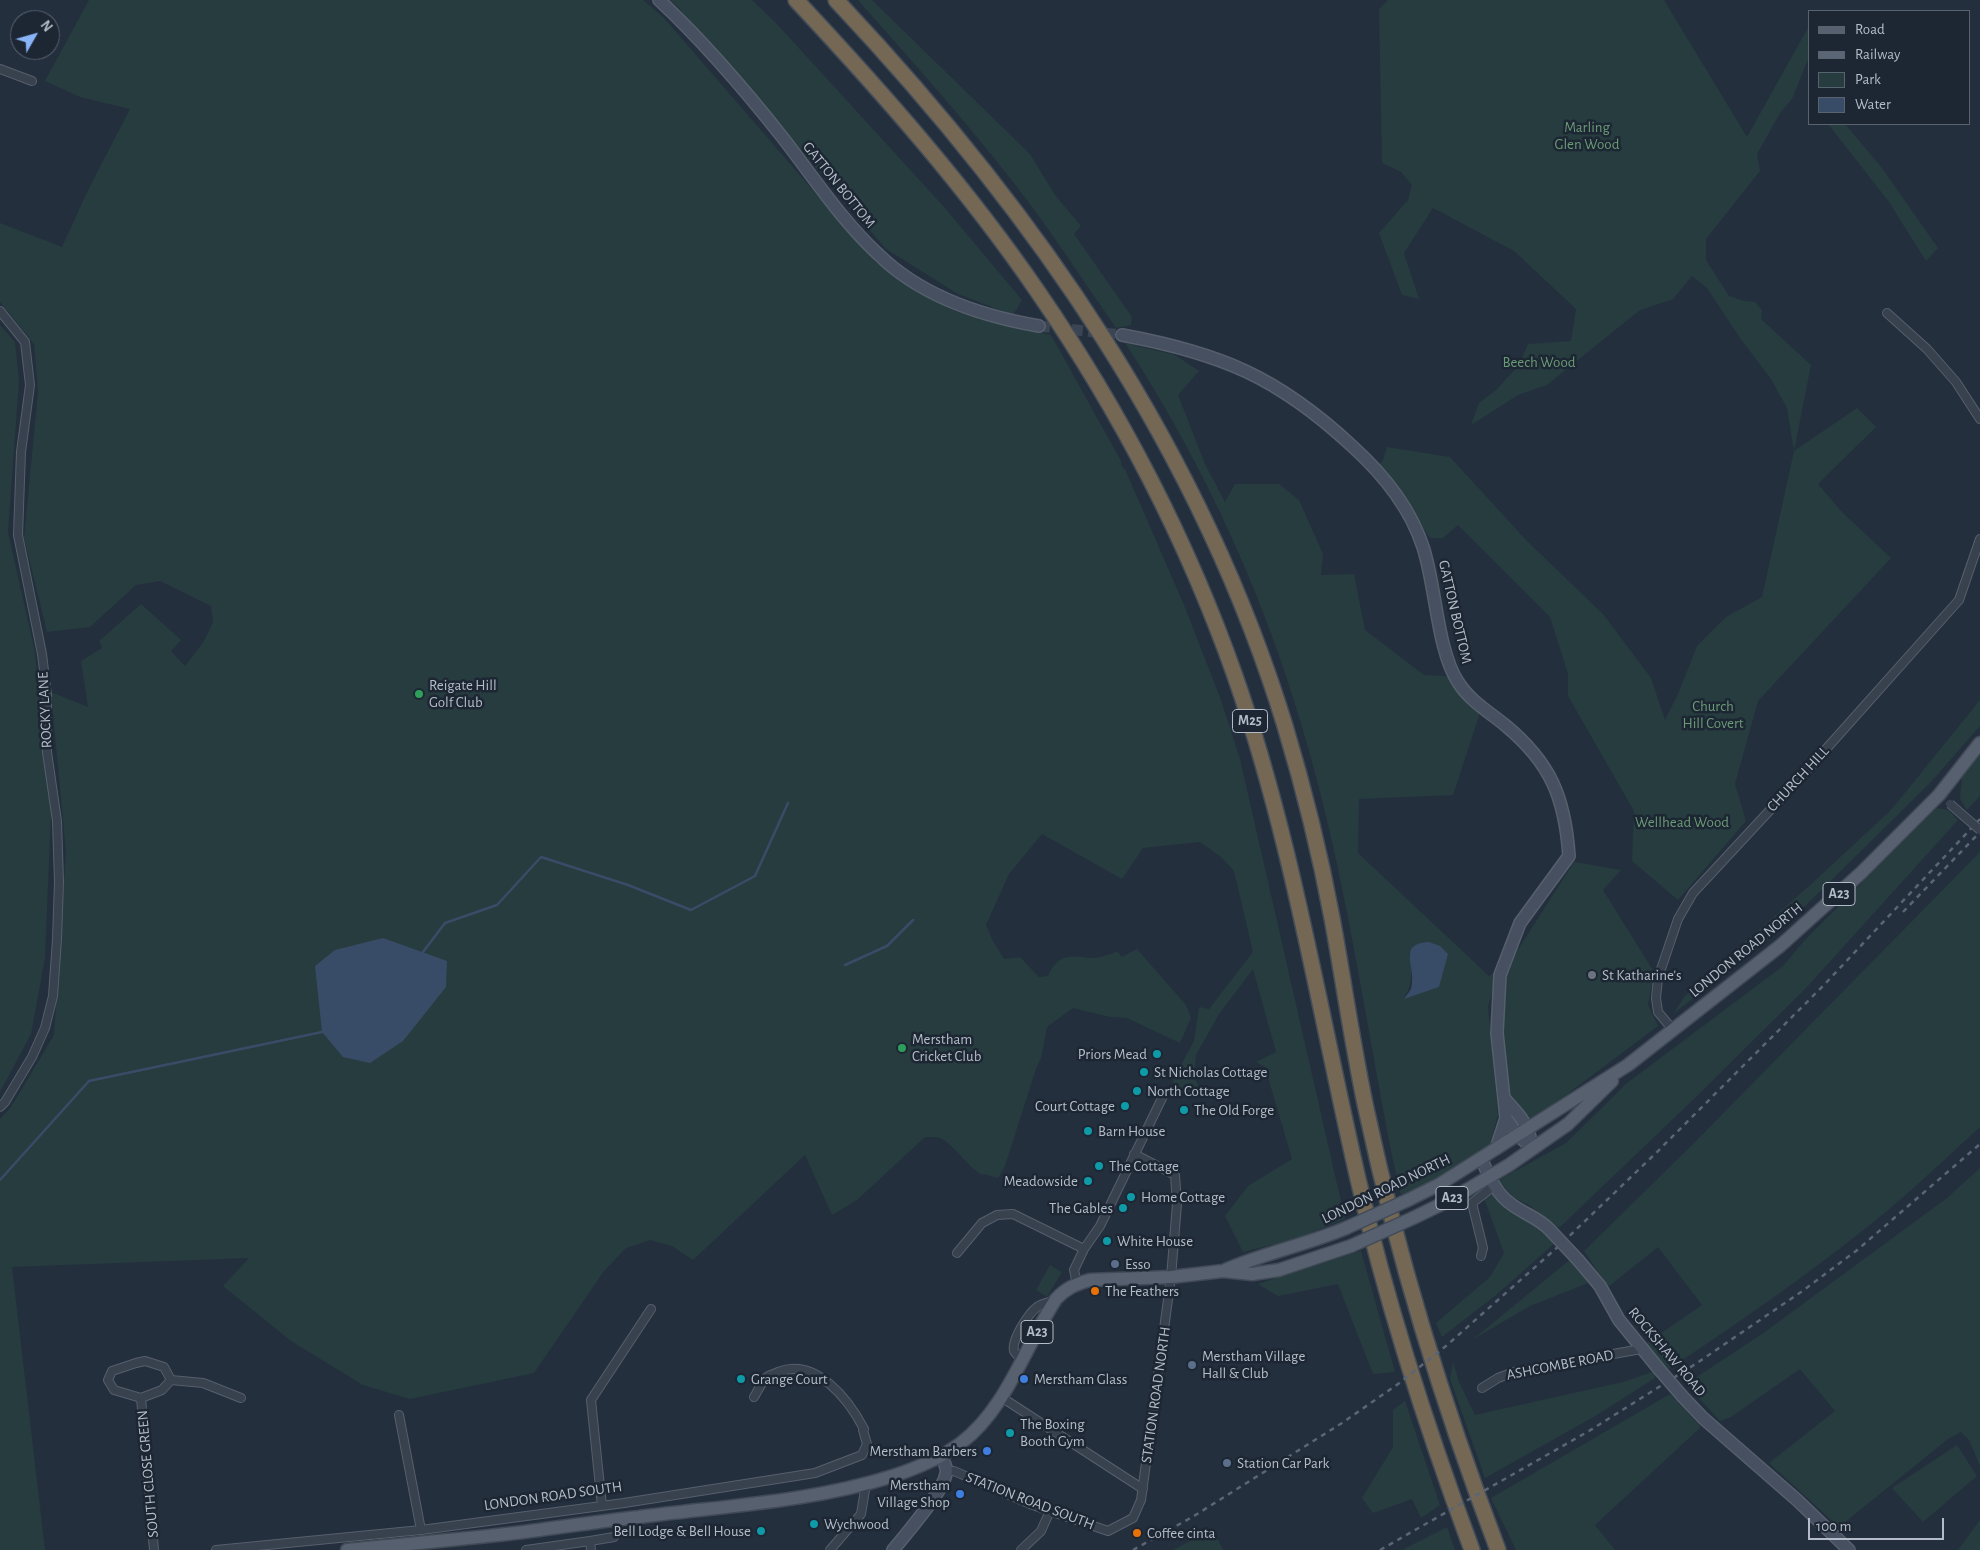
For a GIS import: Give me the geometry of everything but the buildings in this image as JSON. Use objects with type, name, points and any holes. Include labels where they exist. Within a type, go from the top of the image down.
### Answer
[{"type":"highway","name":"M25","points":[[796,0],[866,76],[927,147],[981,214],[1038,291],[1114,412],[1159,497],[1199,583],[1234,673],[1276,810],[1310,951],[1355,1166],[1378,1256],[1424,1413],[1472,1550]]},
{"type":"highway","name":"M25","points":[[836,0],[890,58],[971,155],[1071,288],[1150,413],[1194,498],[1235,587],[1253,632],[1281,715],[1310,819],[1331,915],[1368,1117],[1406,1270],[1452,1421],[1498,1550]]},
{"type":"main road","name":"LONDON ROAD NORTH","points":[[1223,1271],[1248,1260],[1317,1240],[1440,1184],[1628,1065],[1780,946],[1861,874],[1939,795],[1980,743]]},
{"type":"main road","name":"LONDON ROAD NORTH","points":[[1171,1278],[1223,1271],[1252,1274],[1279,1270],[1351,1246],[1413,1218],[1492,1180],[1580,1114],[1628,1065]]},
{"type":"main road","name":"A23","points":[[942,1455],[970,1435],[981,1424],[1001,1396],[1056,1299],[1068,1288],[1090,1280],[1171,1278]]},
{"type":"main road","name":"LONDON ROAD SOUTH","points":[[347,1550],[523,1532],[798,1498],[866,1484],[918,1468],[942,1455]]},
{"type":"street","name":"GATTON BOTTOM","points":[[659,0],[724,67],[762,112],[846,220],[880,257],[942,298],[988,315],[1039,326]]},
{"type":"street","points":[[0,69],[32,81]]},
{"type":"street","name":"ROCKY LANE","points":[[0,311],[25,342],[30,385],[21,452],[18,535],[44,671],[47,752],[57,821],[58,882],[57,938],[52,996],[44,1028],[32,1056],[0,1107]]},
{"type":"street","points":[[1886,313],[1927,349],[1956,382],[1980,419]]},
{"type":"street","name":"GATTON BOTTOM","points":[[1122,335],[1157,341],[1207,355],[1268,382],[1316,414],[1376,469],[1400,500],[1415,526],[1429,565],[1444,645],[1457,681],[1470,696],[1524,742],[1534,753],[1552,780],[1559,795],[1567,830],[1569,856],[1520,923],[1500,975],[1496,1033],[1506,1118],[1523,1132]]},
{"type":"street","name":"CHURCH HILL","points":[[1673,1030],[1658,1012],[1656,998],[1658,978],[1678,919],[1694,893],[1959,600],[1980,539]]},
{"type":"street","points":[[1939,795],[1980,830]]},
{"type":"street","points":[[1077,1284],[1074,1270],[1084,1249],[1100,1226],[1165,1092]]},
{"type":"street","name":"GATTON BOTTOM","points":[[1504,1098],[1517,1113],[1523,1132],[1533,1148]]},
{"type":"street","points":[[1496,1149],[1506,1118]]},
{"type":"street","name":"STATION ROAD NORTH","points":[[1134,1154],[1175,1175],[1177,1204],[1171,1278],[1142,1500],[1137,1512]]},
{"type":"street","name":"ROCKSHAW ROAD","points":[[1482,1158],[1492,1180],[1511,1204],[1541,1220],[1579,1261],[1600,1286],[1619,1320],[1641,1349],[1703,1418],[1797,1500],[1849,1550]]},
{"type":"street","points":[[1481,1256],[1483,1248],[1480,1230],[1472,1203],[1492,1180]]},
{"type":"street","points":[[957,1252],[982,1223],[997,1215],[1013,1214],[1084,1249]]},
{"type":"street","points":[[602,1506],[591,1400],[651,1309]]},
{"type":"street","name":"ASHCOMBE ROAD","points":[[1482,1388],[1498,1378],[1514,1372],[1641,1349]]},
{"type":"street","name":"SOUTH CLOSE GREEN","points":[[145,1361],[164,1367],[171,1380],[162,1390],[141,1398],[114,1390],[108,1380],[112,1371],[145,1361]]},
{"type":"street","name":"LONDON ROAD SOUTH","points":[[216,1550],[421,1530],[602,1506],[816,1473],[862,1455],[867,1444],[864,1430],[854,1410],[824,1378],[788,1369],[766,1377],[754,1397]]},
{"type":"street","points":[[171,1380],[203,1383],[241,1398]]},
{"type":"street","points":[[1001,1396],[1143,1489]]},
{"type":"street","name":"SOUTH CLOSE GREEN","points":[[141,1398],[154,1550]]},
{"type":"street","points":[[399,1416],[421,1530]]},
{"type":"street","points":[[893,1550],[928,1506],[945,1478],[947,1471],[942,1455]]},
{"type":"street","name":"STATION ROAD SOUTH","points":[[947,1471],[954,1471],[1050,1511],[1108,1531],[1131,1519],[1137,1512]]},
{"type":"street","points":[[830,1550],[861,1514],[866,1484]]},
{"type":"street","points":[[1021,1550],[1041,1531],[1050,1511]]},
{"type":"street","points":[[543,1514],[546,1529]]},
{"type":"street","points":[[523,1532],[525,1550],[614,1538]]},
{"type":"street","points":[[590,1541],[591,1550]]},
{"type":"green space","name":"Reigate Hill Golf Club","points":[[89,0],[643,0],[664,18],[875,262],[955,311],[1051,335],[1121,461],[1122,467],[1125,469],[1184,605],[1221,700],[1240,759],[1345,1219],[1295,1239],[1243,1252],[1225,1216],[1248,1186],[1292,1159],[1265,1067],[1256,1062],[1276,1052],[1253,969],[1219,1014],[1196,1055],[1194,1077],[1201,1090],[1175,1096],[1173,1080],[1194,1041],[1199,1007],[1209,1009],[1253,952],[1234,871],[1221,857],[1200,842],[1143,848],[1122,879],[1042,834],[1009,874],[986,925],[1004,959],[1020,957],[1039,977],[1048,976],[1056,964],[1065,958],[1090,958],[1108,955],[1117,951],[1122,957],[1137,949],[1186,1005],[1191,1018],[1180,1043],[1127,1018],[1110,1017],[1073,1008],[1047,1027],[1041,1058],[1005,1166],[998,1178],[982,1175],[942,1139],[925,1137],[857,1200],[832,1215],[805,1155],[693,1260],[672,1246],[650,1240],[626,1248],[604,1271],[534,1373],[410,1399],[363,1385],[291,1341],[223,1286],[249,1258],[12,1267],[45,1550],[0,1550],[0,1119],[11,1107],[54,1035],[66,852],[51,692],[88,707],[81,661],[102,648],[99,641],[141,604],[181,640],[171,651],[185,666],[204,641],[213,622],[211,606],[160,581],[136,585],[90,627],[47,632],[24,538],[38,392],[34,344],[0,302],[0,223],[62,247],[88,190],[130,109],[80,97],[45,81],[56,60],[60,60],[60,53]]},
{"type":"green space","points":[[669,0],[752,0],[776,23],[945,208],[1022,300],[1013,315],[958,294],[886,249],[676,5]]},
{"type":"green space","points":[[858,0],[872,0],[1030,154],[1055,195],[1081,226],[1074,234],[1132,317],[1131,325],[1116,328],[1053,236],[1013,182]]},
{"type":"green space","name":"Marling Glen Wood","points":[[1388,0],[1664,0],[1747,137],[1808,28],[1808,59],[1792,99],[1780,113],[1757,154],[1760,171],[1706,239],[1706,260],[1729,296],[1755,302],[1762,310],[1761,319],[1811,365],[1794,451],[1787,408],[1771,379],[1740,338],[1707,288],[1692,276],[1673,299],[1640,310],[1547,385],[1518,395],[1471,425],[1479,403],[1496,390],[1519,365],[1528,344],[1571,341],[1576,309],[1514,251],[1433,208],[1404,253],[1419,299],[1402,295],[1379,233],[1408,200],[1412,185],[1401,172],[1382,163],[1379,9]]},
{"type":"green space","points":[[1829,125],[1846,125],[1882,168],[1938,248],[1926,261],[1889,202]]},
{"type":"green space","points":[[0,325],[15,342],[19,381],[8,532],[35,652],[51,812],[45,958],[31,1034],[0,1092]]},
{"type":"green space","points":[[1125,343],[1175,355],[1199,371],[1178,395],[1205,464],[1225,502],[1235,484],[1279,484],[1299,500],[1323,554],[1321,575],[1354,574],[1365,630],[1424,675],[1446,676],[1480,713],[1453,795],[1359,799],[1358,853],[1489,976],[1498,971],[1488,1007],[1498,1115],[1492,1145],[1441,1176],[1401,1195],[1334,852],[1309,751],[1293,697],[1275,644],[1233,540],[1183,439]],"holes":[[[1409,952],[1439,987],[1404,998],[1411,976]]]},
{"type":"green space","points":[[1857,408],[1876,427],[1818,484],[1842,512],[1891,558],[1758,701],[1735,784],[1746,821],[1678,900],[1632,861],[1634,811],[1568,696],[1568,674],[1550,617],[1458,525],[1443,538],[1430,538],[1392,482],[1375,469],[1383,460],[1387,447],[1450,457],[1527,541],[1603,614],[1651,678],[1665,720],[1678,694],[1697,646],[1726,617],[1762,597],[1794,451]]},
{"type":"green space","points":[[1980,700],[1980,726],[1931,782],[1787,924],[1673,1014],[1684,997],[1891,810]]},
{"type":"green space","points":[[1980,755],[1980,796],[1967,810],[1960,799],[1962,777]]},
{"type":"green space","points":[[1937,808],[1948,810],[1958,820],[1807,987],[1695,1098],[1559,1228],[1529,1205],[1512,1197],[1499,1180],[1566,1143],[1627,1083],[1783,966],[1804,941]]},
{"type":"green space","points":[[1980,852],[1980,1127],[1911,1190],[1861,1232],[1780,1293],[1669,1369],[1644,1345],[1702,1305],[1658,1247],[1608,1287],[1584,1251],[1695,1142]]},
{"type":"green space","points":[[1574,862],[1621,870],[1603,890],[1654,972],[1648,1005],[1658,1026],[1530,1122],[1520,1105],[1508,1092],[1498,1008],[1510,962]]},
{"type":"green space","points":[[1980,1168],[1980,1466],[1969,1440],[1961,1432],[1948,1439],[1839,1527],[1769,1463],[1835,1411],[1800,1369],[1731,1417],[1720,1421],[1686,1384],[1762,1334],[1947,1198]]},
{"type":"green space","points":[[1494,1194],[1508,1210],[1548,1234],[1556,1242],[1496,1295],[1442,1337],[1436,1323],[1490,1277],[1504,1253],[1484,1198]]},
{"type":"green space","points":[[1361,1251],[1395,1372],[1373,1374],[1338,1284],[1278,1296],[1258,1284]]},
{"type":"green space","points":[[1572,1258],[1588,1283],[1530,1306],[1472,1340]]},
{"type":"green space","points":[[1050,1265],[1062,1272],[1047,1297],[1036,1290]]},
{"type":"green space","points":[[1453,1362],[1459,1382],[1475,1415],[1623,1382],[1655,1371],[1655,1378],[1597,1415],[1485,1478],[1450,1379]]},
{"type":"green space","points":[[1670,1394],[1701,1427],[1595,1525],[1615,1550],[1516,1550],[1491,1498]]},
{"type":"green space","points":[[1405,1401],[1440,1505],[1421,1518],[1412,1499],[1373,1513],[1362,1498],[1393,1447],[1393,1410]]},
{"type":"green space","points":[[1957,1445],[1977,1476],[1923,1522],[1892,1488]]},
{"type":"green space","points":[[1980,1520],[1980,1550],[1958,1550]]},
{"type":"green space","points":[[1447,1527],[1455,1550],[1402,1550]]},
{"type":"green space","points":[[1213,1529],[1223,1550],[1173,1550]]},
{"type":"water","points":[[383,938],[447,961],[446,987],[403,1041],[370,1063],[343,1057],[322,1032],[315,966],[335,950]]},
{"type":"water","points":[[1429,942],[1440,946],[1448,954],[1439,987],[1404,999],[1411,989],[1410,952],[1413,947]]},
{"type":"waterway","points":[[423,952],[445,923],[497,905],[541,857],[628,885],[691,910],[755,876],[788,803]]},
{"type":"waterway","points":[[845,965],[887,946],[913,920]]},
{"type":"waterway","points":[[0,1180],[89,1081],[322,1032]]},
{"type":"tunnel","points":[[1039,326],[1122,335]]},
{"type":"railway","points":[[1133,1550],[1194,1516],[1342,1423],[1398,1384],[1446,1346],[1560,1245],[1656,1153],[1823,986],[1980,819]]},
{"type":"railway","points":[[1903,912],[1980,832]]},
{"type":"railway","points":[[1380,1550],[1589,1431],[1697,1363],[1801,1292],[1856,1251],[1980,1144]]},
{"type":"place","name":"Reigate Hill Golf Club","points":[[419,694]]},
{"type":"place","name":"St Katharine's","points":[[1592,975]]},
{"type":"place","name":"Merstham Cricket Club","points":[[902,1048]]},
{"type":"place","name":"Priors Mead","points":[[1157,1054]]},
{"type":"place","name":"St Nicholas Cottage","points":[[1144,1072]]},
{"type":"place","name":"North Cottage","points":[[1137,1091]]},
{"type":"place","name":"Court Cottage","points":[[1125,1106]]},
{"type":"place","name":"The Old Forge","points":[[1184,1110]]},
{"type":"place","name":"Barn House","points":[[1088,1131]]},
{"type":"place","name":"The Cottage","points":[[1099,1166]]},
{"type":"place","name":"Meadowside","points":[[1088,1181]]},
{"type":"place","name":"Home Cottage","points":[[1131,1197]]},
{"type":"place","name":"The Gables","points":[[1123,1208]]},
{"type":"place","name":"White House","points":[[1107,1241]]},
{"type":"place","name":"Esso","points":[[1115,1264]]},
{"type":"place","name":"The Feathers","points":[[1095,1291]]},
{"type":"place","name":"Merstham Village Hall & Club","points":[[1192,1365]]},
{"type":"place","name":"Grange Court","points":[[741,1379]]},
{"type":"place","name":"Merstham Glass","points":[[1024,1379]]},
{"type":"place","name":"The Boxing Booth Gym","points":[[1010,1433]]},
{"type":"place","name":"Merstham Barbers","points":[[987,1451]]},
{"type":"place","name":"Station Car Park","points":[[1227,1463]]},
{"type":"place","name":"Merstham Village Shop","points":[[960,1494]]},
{"type":"place","name":"Wychwood","points":[[814,1524]]},
{"type":"place","name":"Bell Lodge & Bell House","points":[[761,1531]]},
{"type":"place","name":"Coffee cinta","points":[[1137,1533]]},
{"type":"park label","name":"Beech Wood","points":[[1539,362]]},
{"type":"park label","name":"Church Hill Covert","points":[[1713,714]]},
{"type":"park label","name":"Wellhead Wood","points":[[1682,822]]}]
